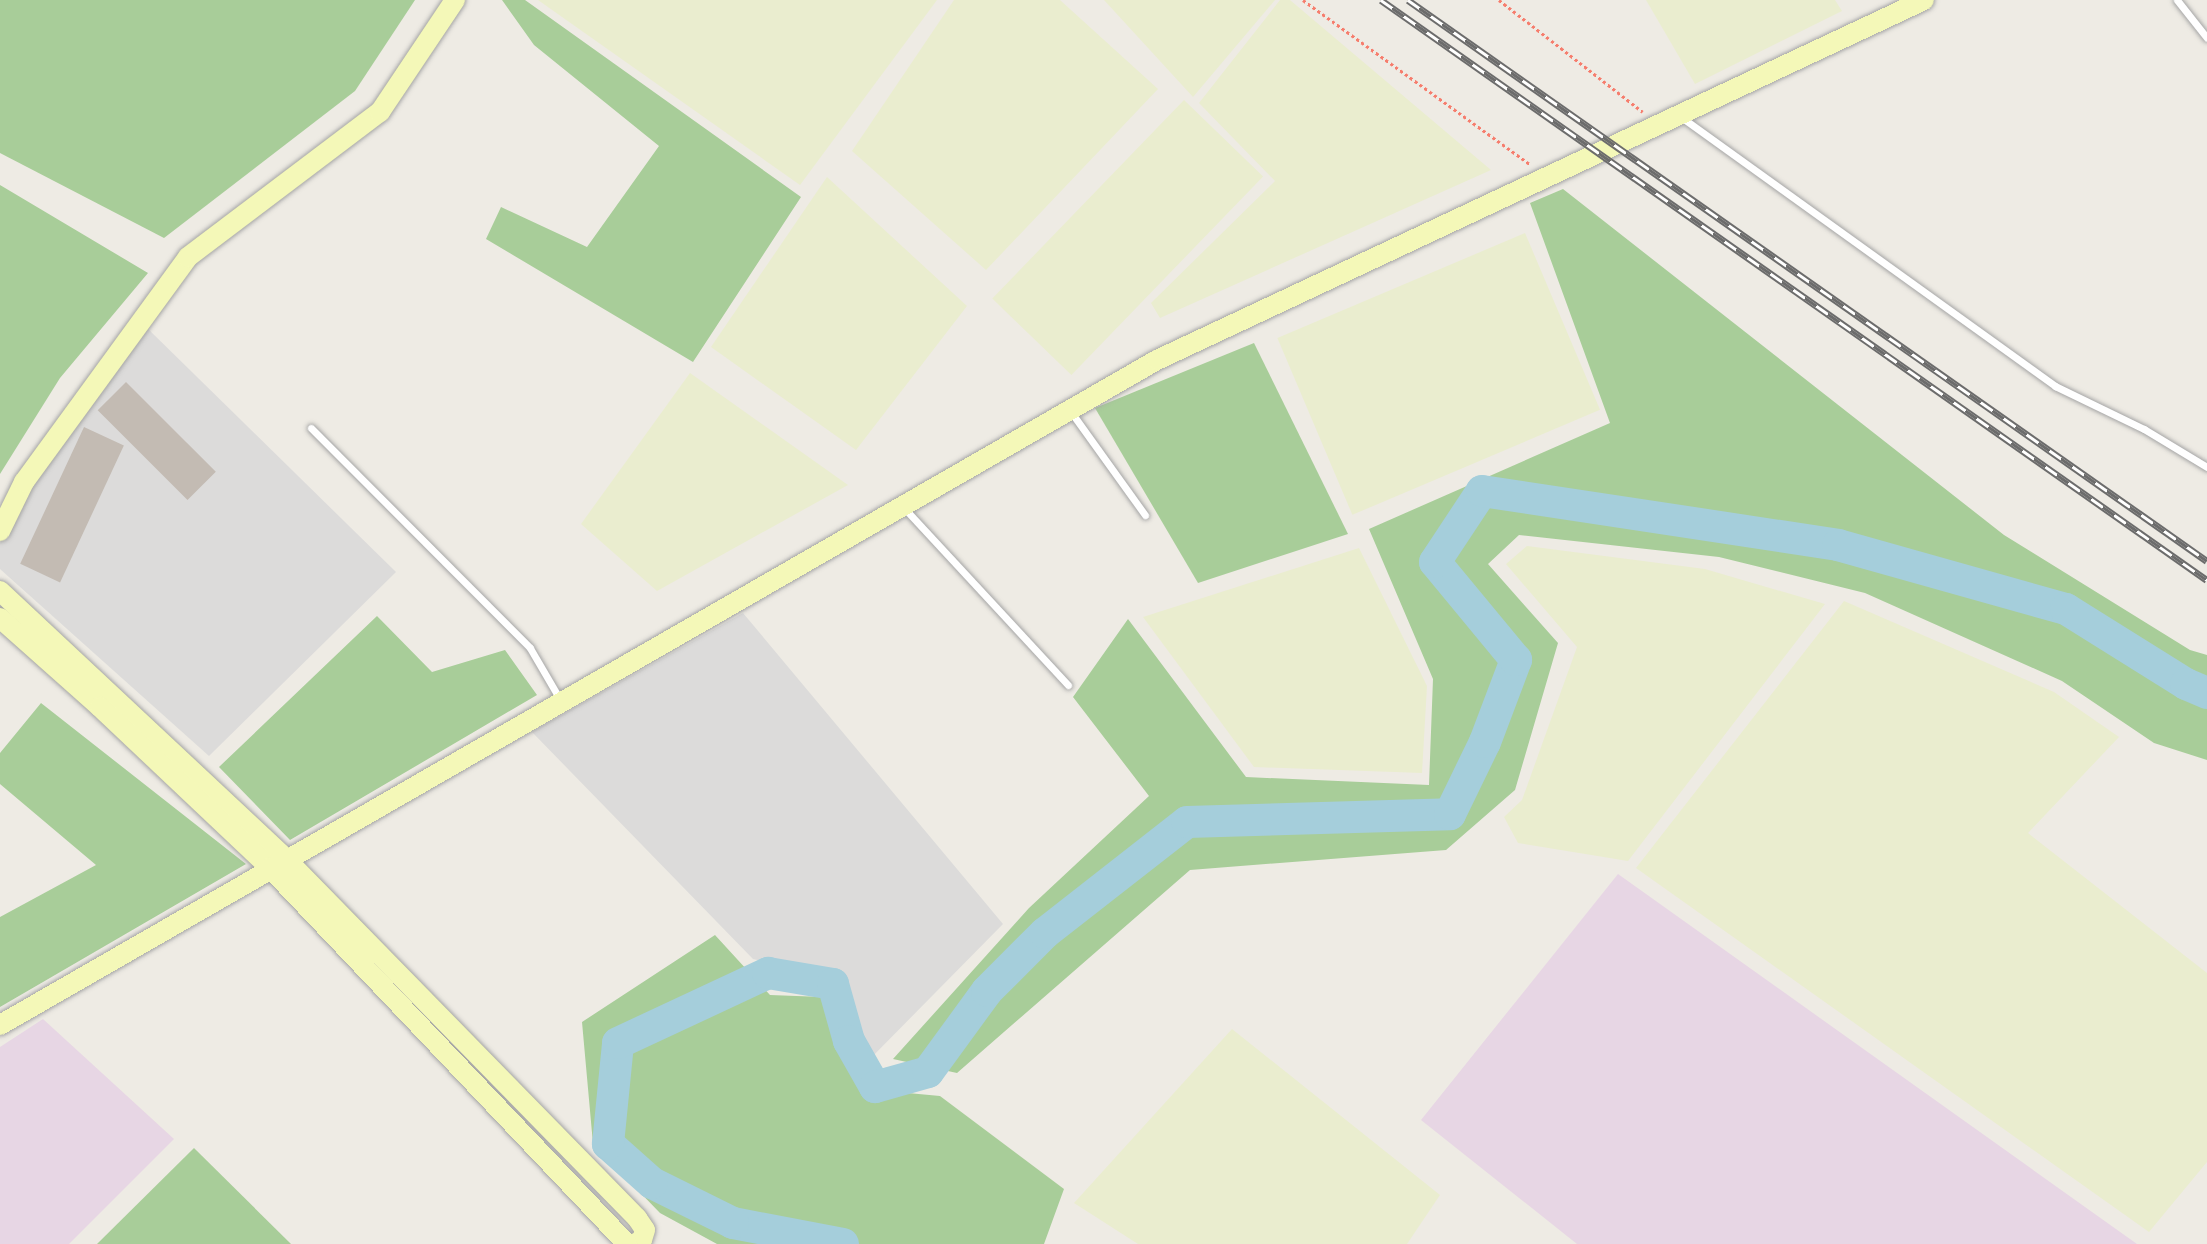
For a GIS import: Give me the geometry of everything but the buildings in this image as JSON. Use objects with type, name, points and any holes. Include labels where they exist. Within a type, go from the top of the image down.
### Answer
[{"type":"street","points":[[0,531],[24,482],[188,257],[380,112],[455,0]]},
{"type":"street","points":[[0,1024],[1157,360],[1924,0]]},
{"type":"street","points":[[0,591],[279,864],[465,1041],[638,1218],[645,1230],[642,1240],[634,1244]]},
{"type":"street","points":[[0,618],[279,864],[449,1059],[627,1244]]},
{"type":"street","points":[[449,1059],[465,1041]]},
{"type":"lane","points":[[2177,0],[2207,38]]},
{"type":"lane","points":[[1679,115],[2055,386],[2144,429],[2207,467]]},
{"type":"lane","points":[[1070,410],[1145,515]]},
{"type":"lane","points":[[310,428],[530,648],[562,702]]},
{"type":"lane","points":[[903,506],[1068,685]]},
{"type":"path","points":[[1303,0],[1548,177]]},
{"type":"path","points":[[1499,0],[1659,124]]},
{"type":"shaded area","points":[[144,325],[396,572],[209,756],[0,569],[0,543],[30,486]]},
{"type":"shaded area","points":[[743,613],[1003,924],[866,1063],[825,975],[753,959],[532,732]]},
{"type":"shaded area","points":[[1618,874],[2137,1244],[1577,1244],[1421,1120]]},
{"type":"shaded area","points":[[43,1019],[174,1139],[69,1244],[0,1244],[0,1047]]},
{"type":"green space","points":[[0,0],[415,0],[355,91],[164,238],[0,153]]},
{"type":"green space","points":[[502,0],[525,0],[801,197],[693,362],[486,239],[501,207],[587,247],[659,146],[534,45]]},
{"type":"green space","points":[[538,0],[937,0],[800,185]]},
{"type":"green space","points":[[954,0],[1060,0],[1158,89],[986,270],[852,151]]},
{"type":"green space","points":[[1104,0],[1275,0],[1193,97]]},
{"type":"green space","points":[[1280,0],[1290,0],[1491,170],[1160,318],[1151,303],[1275,181],[1199,103]]},
{"type":"green space","points":[[1646,0],[1835,0],[1842,11],[1695,84]]},
{"type":"green space","points":[[1184,100],[1263,176],[1071,375],[992,299]]},
{"type":"green space","points":[[827,177],[967,306],[856,450],[711,347]]},
{"type":"green space","points":[[0,185],[148,273],[60,378],[0,474]]},
{"type":"green space","points":[[1563,189],[2004,535],[2190,650],[2207,655],[2207,760],[2154,743],[2062,681],[1865,593],[1719,557],[1519,535],[1488,564],[1558,643],[1515,790],[1446,850],[1190,870],[957,1073],[893,1059],[1029,908],[1149,796],[1073,697],[1128,619],[1246,777],[1429,785],[1433,679],[1369,529],[1610,423],[1530,203]]},
{"type":"green space","points":[[1525,233],[1600,410],[1352,515],[1277,338]]},
{"type":"green space","points":[[1254,343],[1348,534],[1198,583],[1095,408]]},
{"type":"green space","points":[[690,373],[848,485],[657,591],[581,524]]},
{"type":"green space","points":[[1527,546],[1705,569],[1825,604],[1628,861],[1518,843],[1504,817],[1522,800],[1577,647],[1506,564]]},
{"type":"green space","points":[[1359,548],[1427,686],[1422,773],[1254,767],[1143,617]]},
{"type":"green space","points":[[1844,601],[2054,692],[2119,737],[2028,833],[2207,973],[2207,1162],[2149,1232],[1636,868]]},
{"type":"green space","points":[[377,616],[432,672],[505,650],[537,695],[290,840],[219,767]]},
{"type":"green space","points":[[41,703],[246,864],[0,1007],[0,917],[96,865],[0,784],[0,753]]},
{"type":"green space","points":[[715,935],[770,995],[823,997],[865,1089],[940,1096],[1064,1189],[1044,1244],[717,1244],[660,1213],[593,1144],[582,1022]]},
{"type":"green space","points":[[1232,1029],[1440,1195],[1407,1244],[1138,1244],[1074,1203]]},
{"type":"green space","points":[[194,1148],[291,1244],[97,1244]]},
{"type":"waterway","points":[[843,1244],[733,1223],[652,1183],[608,1144],[618,1043],[768,973],[833,984],[849,1041],[875,1087],[928,1072],[987,991],[1045,933],[1187,822],[1450,814],[1485,742],[1516,660],[1435,562],[1482,491],[1838,545],[2066,609],[2186,684],[2207,693]]},
{"type":"railway","points":[[1381,0],[2207,580]]},
{"type":"railway","points":[[1408,0],[2207,561]]}]
